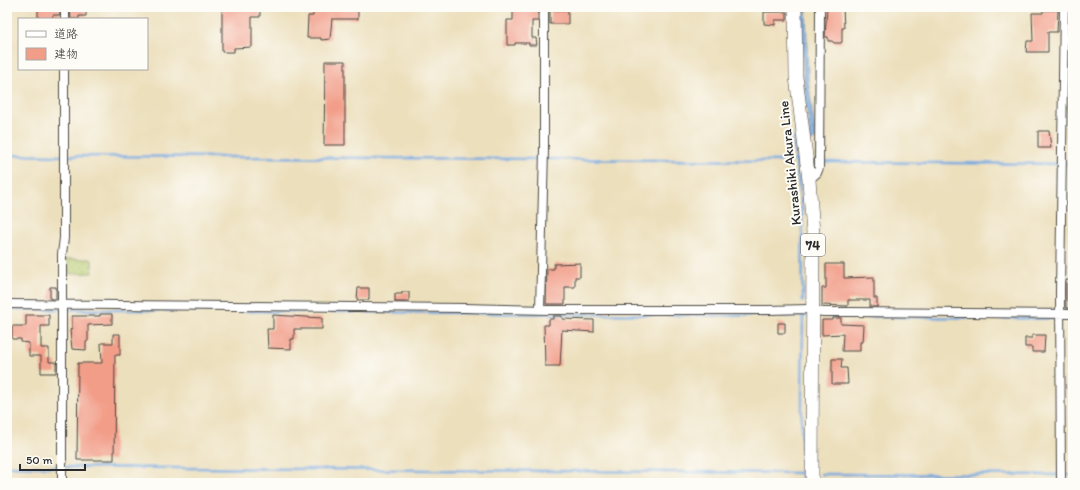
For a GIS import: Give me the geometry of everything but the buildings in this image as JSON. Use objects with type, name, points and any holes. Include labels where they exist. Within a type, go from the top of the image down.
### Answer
[{"type":"main road","name":"Kurashiki Akura Line","points":[[795,7],[796,77],[809,180],[813,233],[812,483]]},
{"type":"street","points":[[65,7],[65,18]]},
{"type":"street","points":[[540,310],[544,150],[544,7]]},
{"type":"street","points":[[1061,478],[1064,7]]},
{"type":"street","points":[[809,180],[817,173],[819,168],[820,8]]},
{"type":"street","points":[[62,483],[64,70]]},
{"type":"street","points":[[7,304],[62,308],[111,305],[540,310],[808,309],[823,312],[1061,318],[1073,314]]},
{"type":"green space","points":[[66,259],[92,259],[92,273],[69,274],[68,264],[65,264]]},
{"type":"water","points":[[814,7],[808,9],[806,13],[808,79],[816,139],[809,141],[810,132],[804,86],[802,39],[801,8]]},
{"type":"waterway","points":[[919,7],[1061,8]]},
{"type":"waterway","points":[[1068,8],[1073,8]]},
{"type":"waterway","points":[[798,138],[793,139],[802,210],[803,301]]},
{"type":"waterway","points":[[7,155],[61,156]]},
{"type":"waterway","points":[[69,156],[540,159]]},
{"type":"waterway","points":[[547,159],[787,161]]},
{"type":"waterway","points":[[794,161],[800,161]]},
{"type":"waterway","points":[[822,162],[1073,164]]},
{"type":"waterway","points":[[7,309],[807,316]]},
{"type":"waterway","points":[[801,483],[803,314]]},
{"type":"waterway","points":[[826,316],[1073,319]]},
{"type":"waterway","points":[[7,466],[59,467]]},
{"type":"waterway","points":[[66,467],[807,473]]},
{"type":"waterway","points":[[821,474],[1073,475]]}]
